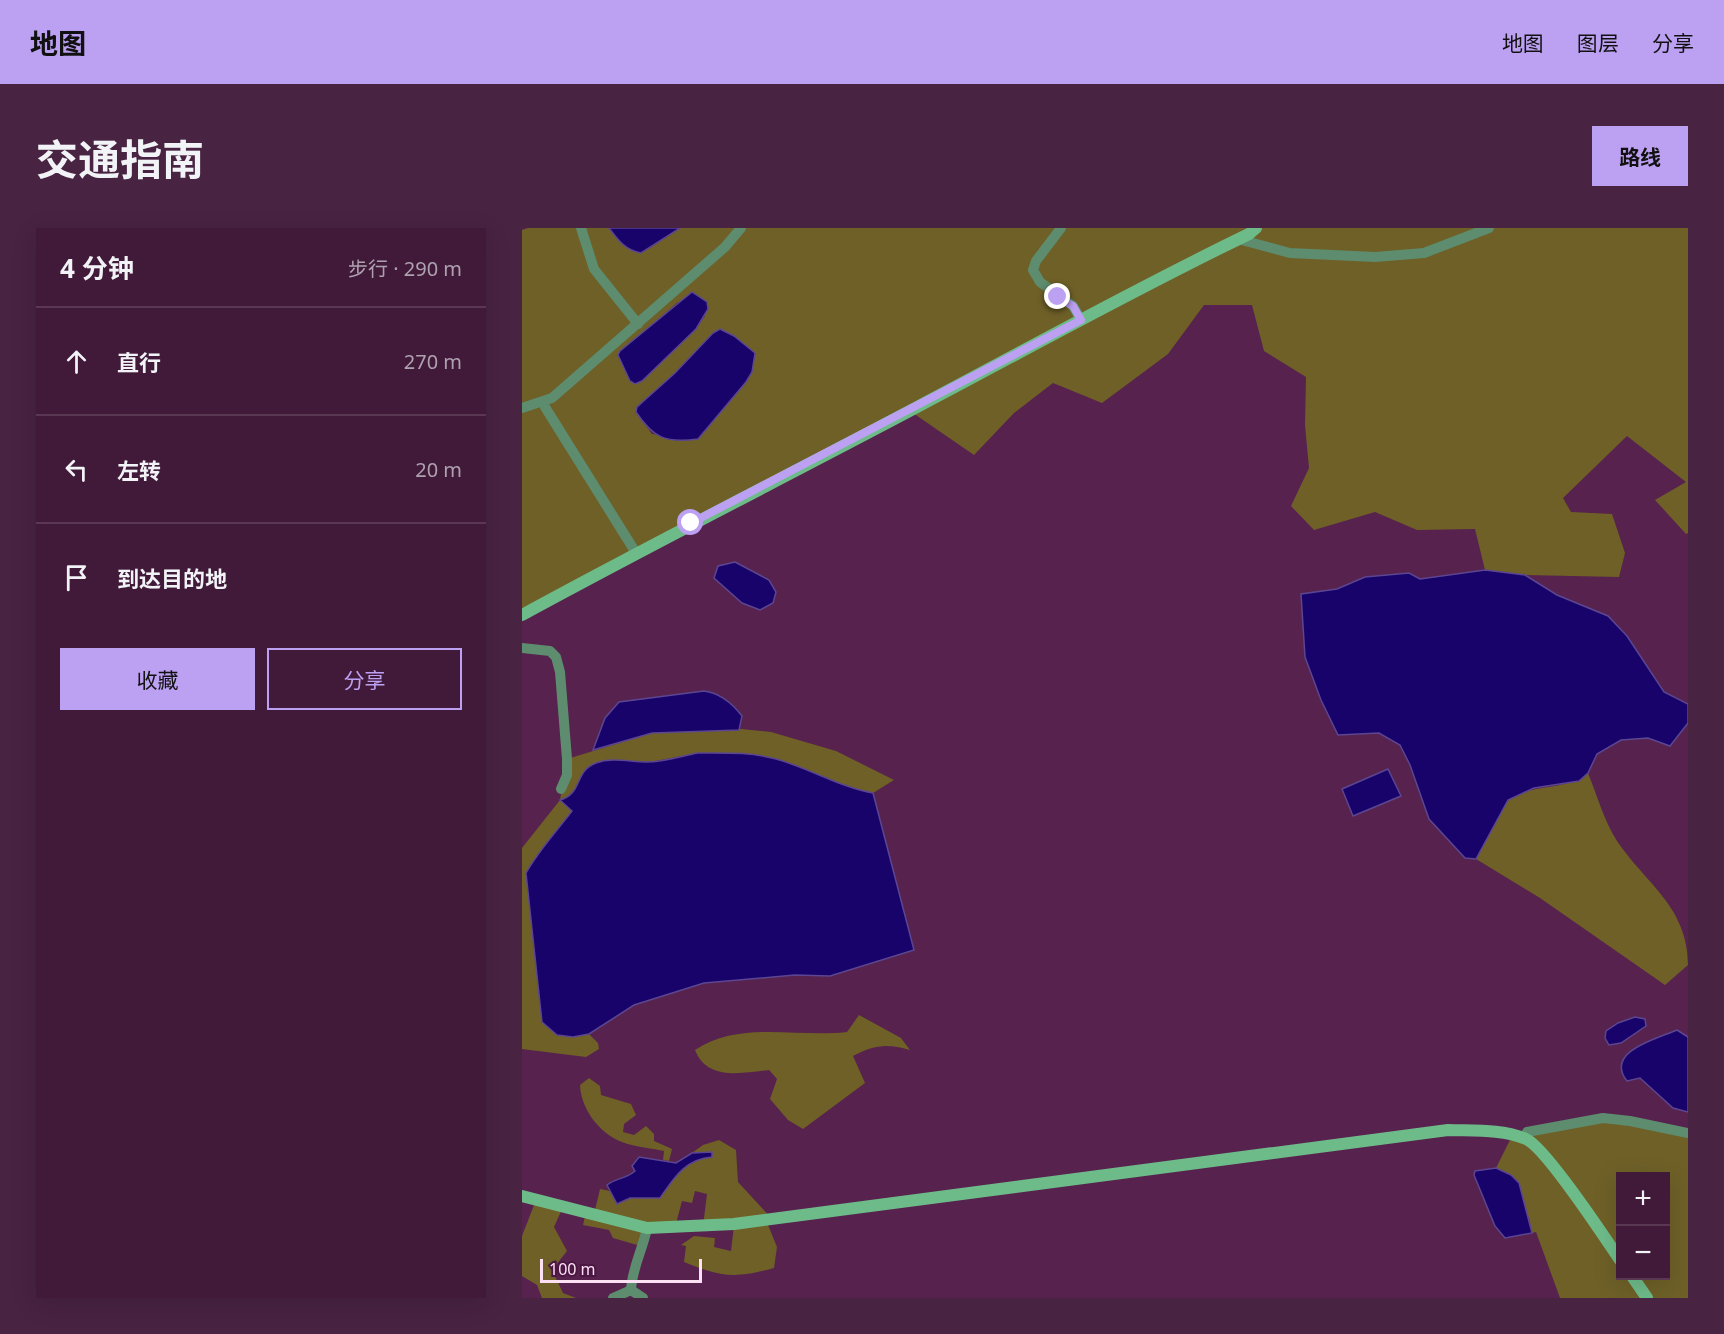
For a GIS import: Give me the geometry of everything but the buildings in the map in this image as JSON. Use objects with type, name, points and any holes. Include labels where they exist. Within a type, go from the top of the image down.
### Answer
[{"type":"street","points":[[581,228],[594,269],[638,324]]},
{"type":"street","points":[[522,408],[552,398],[725,247],[741,228]]},
{"type":"street","points":[[1061,228],[1036,261],[1033,270],[1040,282],[1073,306],[1081,320]]},
{"type":"street","points":[[522,615],[1159,277],[1256,228]]},
{"type":"street","points":[[1238,239],[1290,253],[1375,257],[1424,253],[1489,228]]},
{"type":"street","points":[[545,407],[636,553]]},
{"type":"street","points":[[522,648],[550,651],[556,657],[560,672],[567,759],[567,775],[561,789]]},
{"type":"street","points":[[1527,1132],[1603,1118],[1688,1133]]},
{"type":"street","points":[[522,1196],[647,1228],[734,1224],[1448,1130],[1499,1132],[1528,1140],[1579,1200],[1616,1254]]},
{"type":"street","points":[[631,1290],[647,1228]]},
{"type":"street","points":[[1635,1280],[1647,1298]]},
{"type":"street","points":[[613,1298],[631,1290]]},
{"type":"street","points":[[631,1290],[643,1298]]},
{"type":"shaded area","points":[[528,228],[609,228],[621,243],[650,248],[680,228],[1688,228],[1688,533],[1686,534],[1655,500],[1686,482],[1627,436],[1563,498],[1571,512],[1612,514],[1625,553],[1619,577],[1525,575],[1485,570],[1475,529],[1417,530],[1375,512],[1314,530],[1291,506],[1309,468],[1305,425],[1306,377],[1264,351],[1252,305],[1204,305],[1168,354],[1102,403],[1053,383],[1014,413],[974,455],[910,411],[522,615],[522,230]],"holes":[[[678,302],[705,316],[696,329],[635,384],[630,381],[618,355]],[[720,329],[752,372],[746,382],[698,439],[652,434],[636,412],[641,403],[675,373],[713,333]]]},
{"type":"shaded area","points":[[609,228],[680,228],[641,253],[626,247]]},
{"type":"shaded area","points":[[692,292],[707,302],[708,309],[696,329],[642,381],[635,384],[630,381],[618,355],[620,351]]},
{"type":"shaded area","points":[[720,329],[734,336],[755,353],[752,372],[746,382],[698,439],[669,439],[655,433],[636,412],[637,407],[675,373],[713,333]]},
{"type":"shaded area","points":[[735,562],[769,580],[776,592],[773,603],[760,610],[742,603],[714,578],[718,566]]},
{"type":"shaded area","points":[[1485,570],[1525,575],[1557,595],[1608,616],[1627,636],[1664,692],[1688,704],[1688,723],[1670,746],[1648,738],[1621,740],[1597,754],[1588,773],[1579,781],[1534,788],[1508,800],[1476,859],[1465,858],[1429,819],[1410,765],[1400,745],[1379,733],[1338,735],[1321,700],[1305,657],[1301,594],[1337,589],[1365,577],[1409,573],[1420,579]]},
{"type":"shaded area","points":[[704,691],[720,696],[738,711],[742,716],[739,730],[652,733],[593,750],[605,718],[619,702]]},
{"type":"shaded area","points":[[731,728],[771,732],[836,751],[894,780],[873,793],[855,790],[776,759],[698,753],[650,762],[607,760],[570,797],[560,800],[567,759],[652,733]]},
{"type":"shaded area","points":[[698,753],[737,753],[767,757],[873,793],[914,950],[830,976],[795,975],[704,983],[634,1005],[589,1034],[573,1037],[557,1035],[542,1022],[526,873],[572,811],[560,800],[572,793],[584,771],[596,763],[615,760],[653,762]]},
{"type":"shaded area","points":[[1388,769],[1401,796],[1353,816],[1342,789]]},
{"type":"shaded area","points":[[1588,773],[1612,833],[1628,856],[1663,897],[1681,927],[1688,965],[1665,985],[1540,898],[1476,859],[1510,799],[1529,791],[1580,779]]},
{"type":"shaded area","points":[[560,800],[572,811],[526,873],[542,1022],[573,1037],[589,1034],[598,1043],[599,1049],[586,1057],[522,1049],[522,848]]},
{"type":"shaded area","points":[[859,1015],[901,1038],[910,1050],[894,1046],[880,1046],[853,1056],[865,1083],[803,1129],[788,1120],[770,1099],[777,1079],[769,1070],[737,1073],[717,1071],[708,1067],[695,1050],[731,1035],[769,1032],[847,1032]]},
{"type":"shaded area","points":[[1635,1017],[1645,1019],[1646,1026],[1621,1043],[1609,1045],[1605,1038],[1606,1031],[1618,1023]]},
{"type":"shaded area","points":[[1677,1030],[1688,1037],[1688,1112],[1673,1108],[1640,1078],[1627,1081],[1622,1071],[1622,1062],[1627,1054],[1646,1042]]},
{"type":"shaded area","points":[[589,1078],[600,1086],[601,1095],[631,1104],[636,1115],[624,1124],[623,1132],[634,1135],[646,1126],[654,1134],[654,1141],[672,1149],[669,1161],[663,1160],[664,1151],[622,1142],[599,1126],[588,1111],[581,1094],[580,1085]]},
{"type":"shaded area","points":[[1603,1118],[1688,1133],[1688,1298],[1560,1298],[1536,1232],[1532,1233],[1529,1218],[1496,1168],[1512,1136]]},
{"type":"shaded area","points":[[719,1140],[736,1150],[738,1182],[772,1219],[766,1220],[777,1247],[774,1268],[748,1274],[728,1275],[708,1271],[684,1262],[686,1246],[681,1245],[694,1236],[715,1238],[714,1247],[731,1251],[734,1225],[703,1226],[707,1194],[695,1191],[692,1203],[682,1201],[675,1227],[647,1228],[644,1247],[613,1238],[609,1230],[583,1225],[586,1212],[594,1214],[600,1189],[610,1191],[618,1203],[630,1198],[660,1198],[676,1176],[687,1166],[702,1158],[712,1156],[711,1152],[692,1153],[703,1145]]},
{"type":"shaded area","points":[[712,1152],[712,1157],[694,1161],[681,1171],[660,1198],[630,1198],[617,1204],[607,1185],[635,1171],[632,1166],[639,1157],[676,1163],[692,1153]]},
{"type":"shaded area","points":[[1496,1168],[1511,1175],[1519,1183],[1532,1233],[1505,1238],[1495,1226],[1474,1175],[1475,1171]]},
{"type":"shaded area","points":[[536,1200],[563,1207],[554,1227],[567,1251],[552,1270],[563,1293],[576,1298],[542,1298],[537,1285],[522,1276],[522,1236]]},
{"type":"route","points":[[691,523],[800,469],[1081,320],[1073,306],[1058,297]]}]
